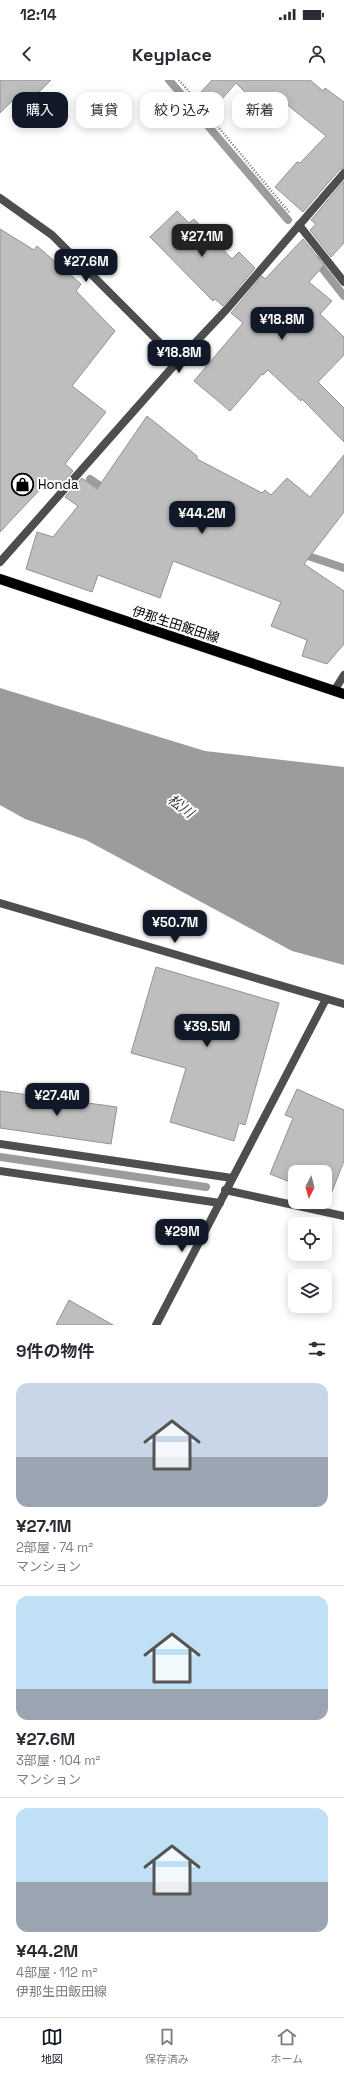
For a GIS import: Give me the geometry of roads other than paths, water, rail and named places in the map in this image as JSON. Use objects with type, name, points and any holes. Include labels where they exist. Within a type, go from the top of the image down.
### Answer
[{"type":"main road","name":"伊那生田飯田線","points":[[0,579],[339,692]]},
{"type":"street","points":[[0,562],[178,361],[227,308],[344,173]]},
{"type":"street","points":[[0,198],[52,235],[178,361]]},
{"type":"street","points":[[299,225],[344,282]]},
{"type":"street","points":[[339,692],[344,675]]},
{"type":"street","points":[[0,903],[344,1004]]},
{"type":"street","points":[[156,1325],[326,999]]},
{"type":"street","points":[[0,1144],[232,1178]]},
{"type":"street","points":[[0,1171],[220,1203]]},
{"type":"street","points":[[226,1190],[344,1216]]},
{"type":"water","name":"松川","points":[[0,688],[205,751],[344,767],[344,965],[292,951],[86,840],[25,819],[0,805]]},
{"type":"waterway","points":[[169,80],[288,220]]},
{"type":"waterway","points":[[315,259],[344,296]]},
{"type":"waterway","points":[[90,479],[108,491]]},
{"type":"waterway","points":[[299,553],[344,568]]},
{"type":"waterway","points":[[0,1157],[206,1187]]},
{"type":"place","name":"Honda","points":[[23,484]]}]
